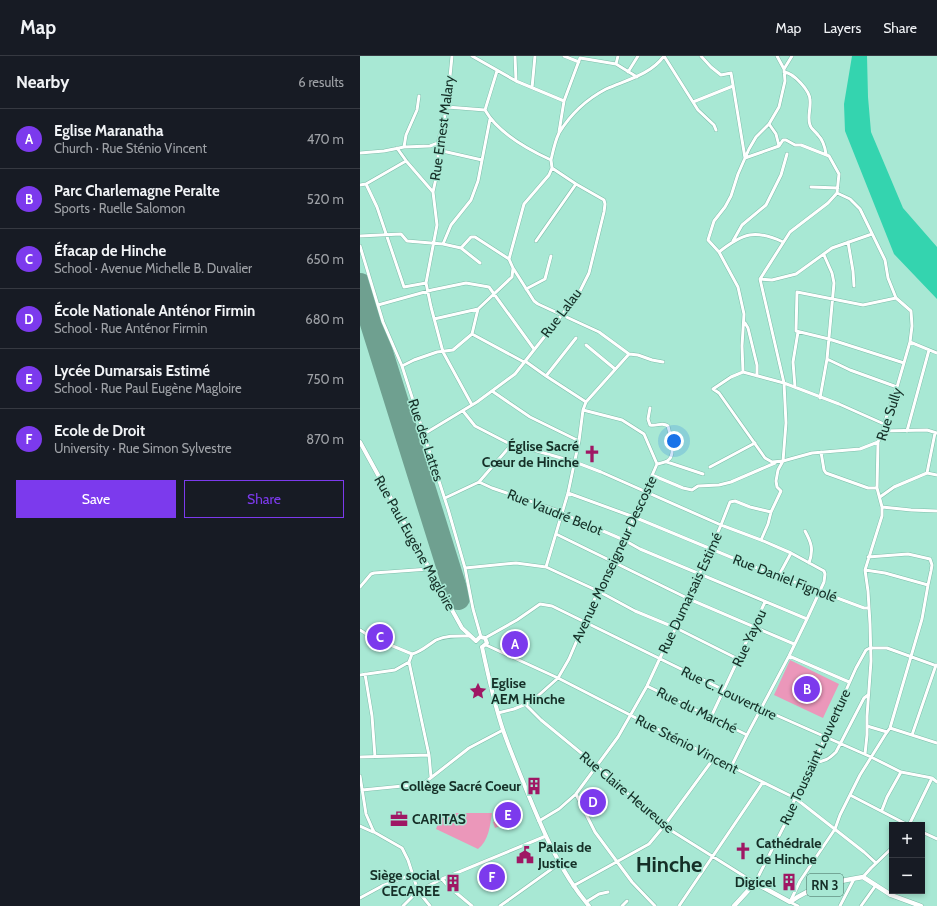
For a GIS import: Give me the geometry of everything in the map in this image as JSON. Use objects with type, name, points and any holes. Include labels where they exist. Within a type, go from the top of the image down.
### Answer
[{"type":"main road","name":"Rue Paul Eugène Magloire","points":[[360,442],[462,628],[476,641]]},
{"type":"main road","points":[[484,646],[478,646],[476,641],[478,638],[483,637],[486,640],[484,646],[498,713],[503,730],[539,821],[560,864],[589,906]]},
{"type":"main road","name":"RN 3","points":[[788,904],[807,892],[829,883],[863,877],[891,895],[921,906]]},
{"type":"main road","name":"Rue Claire Heureuse","points":[[755,883],[788,904]]},
{"type":"main road","name":"Rue Toussaint Louverture","points":[[734,906],[755,883]]},
{"type":"street","name":"Rue Ernest Malary","points":[[452,56],[447,107],[438,143],[438,169],[433,192],[436,225],[426,283],[443,352],[472,405]]},
{"type":"street","points":[[472,56],[516,81],[564,101]]},
{"type":"street","points":[[515,56],[516,81]]},
{"type":"street","points":[[532,88],[535,56]]},
{"type":"street","points":[[564,56],[579,62]]},
{"type":"street","points":[[616,64],[618,56]]},
{"type":"street","points":[[628,72],[638,56]]},
{"type":"street","points":[[559,134],[582,105],[606,89],[637,77],[660,62],[664,56],[698,110],[714,125],[716,130]]},
{"type":"street","points":[[701,56],[711,67],[721,74],[731,72],[746,158]]},
{"type":"street","points":[[743,372],[742,346],[744,314],[738,287],[719,252],[708,240],[714,221],[725,207],[731,196],[738,174],[756,137],[769,124],[779,107],[785,81],[784,71],[777,56]]},
{"type":"street","points":[[784,71],[792,56]]},
{"type":"street","points":[[509,259],[524,204],[549,175],[552,168],[550,160],[559,134],[564,101],[580,58],[616,64],[637,77]]},
{"type":"street","points":[[497,71],[485,110],[490,119],[517,142],[550,160]]},
{"type":"street","points":[[784,71],[791,73],[809,95],[810,126],[822,141],[826,155]]},
{"type":"street","points":[[693,102],[733,86]]},
{"type":"street","points":[[404,147],[406,135],[417,110],[419,96]]},
{"type":"street","points":[[447,107],[485,110]]},
{"type":"street","points":[[443,244],[451,225],[471,200],[478,181],[490,119]]},
{"type":"street","points":[[769,124],[776,134],[779,146]]},
{"type":"street","points":[[746,158],[779,146],[783,140],[786,140],[795,145],[801,145],[829,156],[839,174],[837,193],[828,203],[790,232],[760,279],[784,383],[786,422],[783,461],[778,470],[776,481],[776,485],[780,489],[781,493],[771,512],[768,524],[761,540]]},
{"type":"street","points":[[360,153],[384,151],[404,147],[426,147],[438,143]]},
{"type":"street","points":[[397,148],[406,161],[433,192]]},
{"type":"street","points":[[438,150],[482,160]]},
{"type":"street","points":[[733,241],[742,225],[766,205],[781,175],[787,154]]},
{"type":"street","points":[[360,186],[406,161]]},
{"type":"street","name":"Rue Lalau","points":[[424,434],[472,405],[515,374],[563,315],[579,293],[589,273],[596,250],[605,204],[604,200],[552,168]]},
{"type":"street","points":[[366,184],[388,234],[404,287],[426,283]]},
{"type":"street","points":[[536,241],[576,184]]},
{"type":"street","points":[[812,187],[838,188]]},
{"type":"street","name":"Rue Sully","points":[[837,193],[850,199],[860,208],[885,260],[888,278],[896,298],[911,311],[912,326],[910,342],[897,387],[878,442],[877,488],[882,507],[882,516],[865,570],[869,608],[871,671],[868,695],[865,754]]},
{"type":"street","points":[[360,236],[401,234],[407,241],[443,244],[460,248],[480,264]]},
{"type":"street","points":[[719,252],[733,241],[755,234],[769,236],[783,242]]},
{"type":"street","points":[[760,279],[772,280],[796,274],[832,248],[872,234]]},
{"type":"street","points":[[460,248],[471,238],[475,237],[509,259],[526,289],[534,301],[538,304],[599,332],[630,354],[663,362]]},
{"type":"street","points":[[848,242],[854,286]]},
{"type":"street","name":"Rue des Lattes","points":[[360,246],[383,322],[402,366],[445,498],[465,568],[473,609],[483,637]]},
{"type":"street","points":[[820,398],[827,359],[834,283],[832,273],[824,254]]},
{"type":"street","points":[[526,289],[545,280],[550,256]]},
{"type":"street","points":[[434,319],[478,309],[512,277],[513,268]]},
{"type":"street","points":[[378,305],[428,291],[466,283],[489,287],[534,349]]},
{"type":"street","points":[[795,387],[793,362],[798,332],[796,331],[797,292],[863,305],[896,298]]},
{"type":"street","points":[[402,366],[437,352],[452,350],[472,334],[478,309]]},
{"type":"street","points":[[744,323],[748,328],[757,365],[757,376]]},
{"type":"street","points":[[798,332],[829,339],[904,363]]},
{"type":"street","points":[[472,334],[525,361],[586,402]]},
{"type":"street","points":[[546,376],[576,338]]},
{"type":"street","points":[[910,342],[937,353]]},
{"type":"street","points":[[586,345],[615,369]]},
{"type":"street","points":[[907,430],[929,350]]},
{"type":"street","points":[[546,567],[568,493],[579,441],[583,410],[586,402],[630,354]]},
{"type":"street","points":[[827,359],[850,370],[897,387]]},
{"type":"street","points":[[775,463],[765,458],[719,393],[714,389],[731,377],[743,372],[784,383],[839,404],[884,424]]},
{"type":"street","points":[[492,391],[530,417],[579,441]]},
{"type":"street","points":[[650,408],[648,419],[650,425],[663,423],[668,426],[672,454],[667,462]]},
{"type":"street","points":[[463,410],[475,426],[495,437],[512,444],[575,462],[646,491],[721,525],[791,553],[824,571],[825,577],[807,619],[731,767]]},
{"type":"street","name":"Avenue Monseigneur Descoste","points":[[498,713],[514,709],[537,697],[558,678],[569,659],[584,622],[624,540],[657,464],[644,434],[622,420],[583,410]]},
{"type":"street","points":[[883,431],[927,430],[936,433],[927,473]]},
{"type":"street","points":[[652,475],[683,488],[692,490],[698,486],[719,485],[731,482],[775,463],[812,453],[860,449],[878,442]]},
{"type":"street","points":[[710,467],[755,443]]},
{"type":"street","points":[[445,498],[479,482],[512,444]]},
{"type":"street","points":[[821,452],[824,470],[826,473],[868,488],[877,488]]},
{"type":"street","points":[[657,464],[667,462],[703,474]]},
{"type":"street","points":[[880,497],[894,487],[927,473],[937,475]]},
{"type":"street","name":"Rue Vaudré Belot","points":[[479,482],[492,488],[562,512],[624,540],[640,549],[807,619]]},
{"type":"street","name":"Rue Daniel Fignolé","points":[[568,493],[634,517],[819,593],[864,608],[869,608]]},
{"type":"street","name":"Rue Dumarsais Estimé","points":[[539,821],[559,809],[576,794],[618,737],[631,716],[648,686],[676,628],[731,501],[771,512]]},
{"type":"street","points":[[882,507],[937,511]]},
{"type":"street","points":[[804,531],[811,541],[812,555],[809,563]]},
{"type":"street","points":[[556,534],[689,599],[794,644]]},
{"type":"street","points":[[778,577],[791,553]]},
{"type":"street","points":[[788,904],[800,881],[835,829],[850,795],[871,757],[890,728],[922,619],[932,571],[930,559],[908,554],[868,557]]},
{"type":"street","points":[[465,568],[516,563],[546,567],[598,591],[635,611],[676,628],[738,659]]},
{"type":"street","points":[[360,587],[371,574],[377,572],[429,569]]},
{"type":"street","points":[[865,570],[885,573],[928,585]]},
{"type":"street","points":[[932,571],[937,570]]},
{"type":"street","name":"Rue Yayou","points":[[711,716],[765,602]]},
{"type":"street","name":"Rue C. Louverture","points":[[483,637],[517,620],[540,604],[552,606],[761,708],[865,754],[901,772],[932,778],[937,782]]},
{"type":"street","points":[[360,630],[371,637],[412,654],[444,637],[470,636]]},
{"type":"street","name":"Rue Sténio Vincent","points":[[484,646],[558,678],[731,767],[795,798],[876,863]]},
{"type":"street","points":[[870,648],[887,648],[936,666],[912,735]]},
{"type":"street","name":"Rue Toussaint Louverture","points":[[755,883],[786,822],[795,798],[814,762],[861,657],[866,650],[870,648]]},
{"type":"street","points":[[412,654],[409,662],[429,755],[432,777]]},
{"type":"street","points":[[789,656],[849,682]]},
{"type":"street","points":[[360,675],[395,670],[409,662]]},
{"type":"street","points":[[365,674],[372,716],[375,757]]},
{"type":"street","name":"Rue du Marché","points":[[648,686],[747,734]]},
{"type":"street","points":[[814,762],[822,762],[836,752],[864,698],[868,695]]},
{"type":"street","name":"Rue Claire Heureuse","points":[[525,704],[541,720],[597,766],[664,826],[755,883]]},
{"type":"street","points":[[867,726],[887,732]]},
{"type":"street","points":[[890,728],[937,743]]},
{"type":"street","points":[[362,790],[423,784],[469,748],[503,730]]},
{"type":"street","points":[[360,758],[429,755]]},
{"type":"street","points":[[574,886],[616,861],[649,844],[714,758]]},
{"type":"street","points":[[882,810],[887,797],[901,772]]},
{"type":"street","points":[[360,776],[366,814],[374,832]]},
{"type":"street","points":[[910,822],[932,778]]},
{"type":"street","points":[[679,906],[714,857],[737,819],[763,782]]},
{"type":"street","points":[[576,794],[595,832],[632,882],[656,906]]},
{"type":"street","points":[[850,795],[904,822]]},
{"type":"street","points":[[360,826],[402,848],[408,860],[418,891],[430,906]]},
{"type":"street","points":[[925,833],[937,839]]},
{"type":"street","points":[[404,906],[418,891],[442,879],[546,836]]},
{"type":"street","points":[[863,877],[889,851]]},
{"type":"street","points":[[500,906],[560,864]]},
{"type":"street","points":[[360,898],[382,886],[413,874]]},
{"type":"street","points":[[840,906],[854,878]]},
{"type":"street","points":[[442,879],[472,906]]},
{"type":"street","points":[[861,906],[876,885]]},
{"type":"street","points":[[586,902],[599,894],[608,892]]},
{"type":"street","points":[[622,906],[627,901]]},
{"type":"street","name":"Rue Claire Heureuse","points":[[788,904],[798,906]]},
{"type":"shaded area","points":[[852,56],[867,56],[871,132],[903,208],[937,247],[937,299],[894,254],[845,131],[844,104]]},
{"type":"shaded area","points":[[790,660],[839,684],[823,718],[774,695]]},
{"type":"shaded area","points":[[442,813],[492,813],[491,823],[485,841],[478,849],[436,829]]},
{"type":"shaded area","points":[[504,817],[507,823],[495,828],[493,822]]},
{"type":"runway","points":[[360,285],[458,598]]},
{"type":"place","name":"Église Sacré Cœur de Hinche","points":[[592,454]]},
{"type":"place","name":"Éfacap de Hinche","points":[[380,637]]},
{"type":"place","name":"Eglise Maranatha","points":[[515,644]]},
{"type":"place","name":"Parc Charlemagne Peralte","points":[[807,689]]},
{"type":"place","name":"Eglise AEM Hinche","points":[[478,691]]},
{"type":"place","name":"Collège Sacré Coeur","points":[[534,786]]},
{"type":"place","name":"École Nationale Anténor Firmin","points":[[593,802]]},
{"type":"place","name":"Lycée Dumarsais Estimé","points":[[508,815]]},
{"type":"place","name":"CARITAS","points":[[399,819]]},
{"type":"place","name":"Cathédrale de Hinche","points":[[743,851]]},
{"type":"place","name":"Palais de Justice","points":[[525,855]]},
{"type":"place","name":"Ecole de Droit","points":[[492,877]]},
{"type":"place","name":"Digicel","points":[[789,882]]},
{"type":"place","name":"Siège social CECAREE","points":[[453,883]]},
{"type":"district","name":"Hinche","points":[[669,864]]}]
